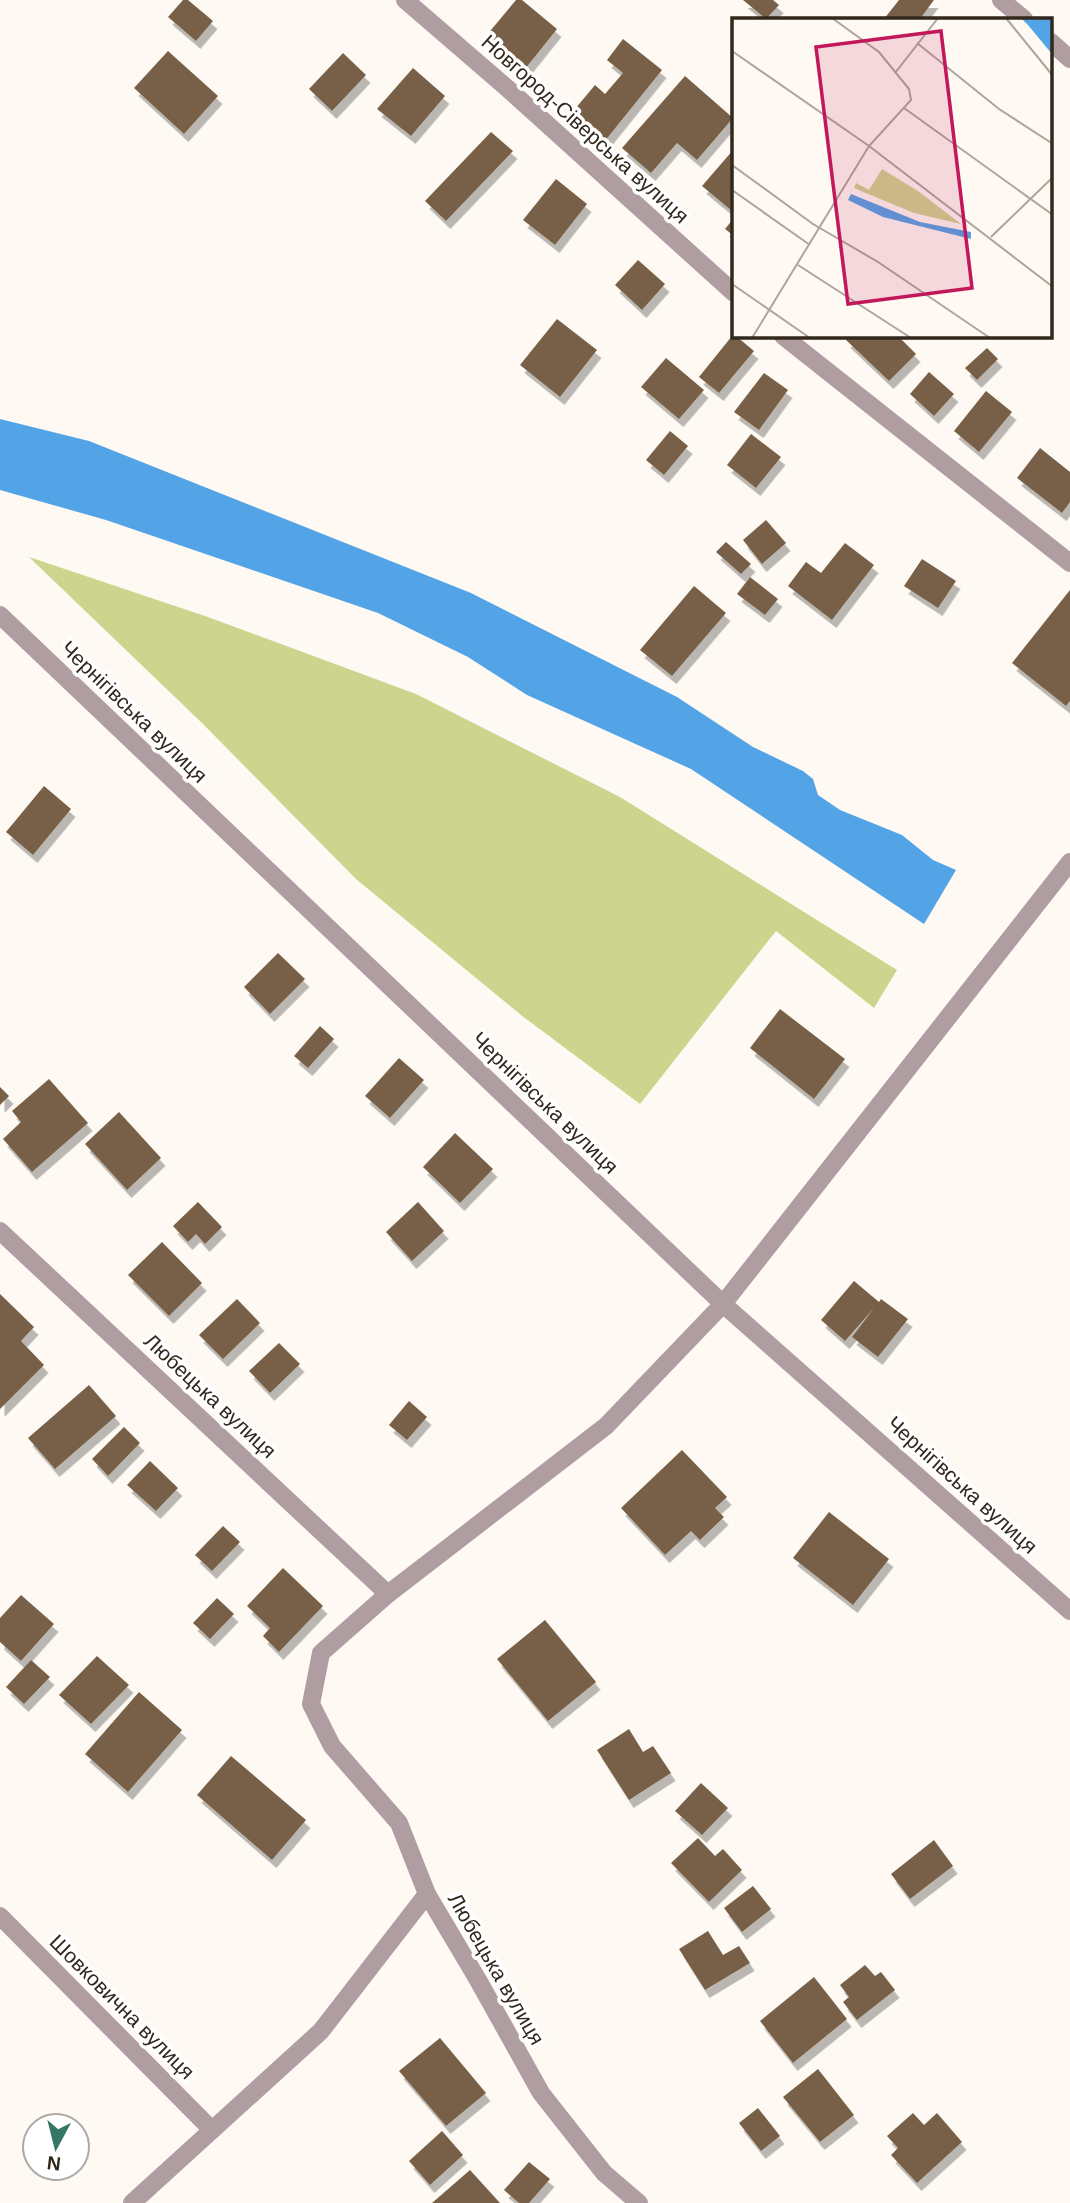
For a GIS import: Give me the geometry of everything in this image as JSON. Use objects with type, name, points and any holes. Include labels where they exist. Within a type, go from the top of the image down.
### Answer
[{"type":"street","name":"Новгород-Сіверська вулиця","points":[[405,0],[732,291]]},
{"type":"street","points":[[1001,0],[1023,18]]},
{"type":"street","points":[[1052,43],[1070,59]]},
{"type":"street","points":[[786,338],[1070,563]]},
{"type":"street","name":"Чернігівська вулиця","points":[[0,615],[723,1304],[1070,1611]]},
{"type":"street","name":"Любецька вулиця","points":[[639,2203],[604,2173],[541,2094],[427,1894],[399,1823],[332,1746],[311,1704],[321,1653],[388,1594],[606,1426],[723,1304],[1070,862]]},
{"type":"street","name":"Любецька вулиця","points":[[0,1231],[388,1594]]},
{"type":"street","points":[[132,2203],[321,2031],[427,1894]]},
{"type":"street","name":"Шовковична вулиця","points":[[0,1916],[212,2130]]},
{"type":"green space","points":[[29,557],[205,616],[416,694],[620,797],[897,970],[874,1008],[776,931],[640,1104],[521,1015],[356,879],[202,723]]},
{"type":"water","points":[[0,419],[89,441],[471,593],[677,697],[753,747],[803,771],[813,779],[818,795],[840,810],[902,835],[933,860],[956,870],[924,924],[691,769],[527,695],[468,657],[378,613],[106,520],[0,490]]},
{"type":"building","points":[[183,0],[188,0],[213,21],[196,41],[168,17]]},
{"type":"building","points":[[516,0],[522,0],[557,29],[525,69],[486,36]]},
{"type":"building","points":[[743,0],[773,0],[779,5],[765,18]]},
{"type":"building","points":[[899,0],[934,0],[921,18],[885,18]]},
{"type":"building","points":[[623,39],[662,70],[604,142],[570,115],[595,85],[605,94],[623,73],[607,60]]},
{"type":"building","points":[[168,51],[218,96],[184,134],[134,88]]},
{"type":"building","points":[[343,53],[366,75],[332,111],[309,89]]},
{"type":"building","points":[[413,68],[445,96],[411,136],[377,109]]},
{"type":"building","points":[[685,76],[732,117],[697,160],[677,143],[651,173],[622,148]]},
{"type":"building","points":[[491,132],[513,151],[446,221],[425,201]]},
{"type":"building","points":[[732,151],[732,211],[702,186]]},
{"type":"building","points":[[556,179],[587,204],[555,245],[523,220]]},
{"type":"building","points":[[732,220],[732,234],[725,229]]},
{"type":"building","points":[[638,260],[665,284],[642,310],[615,285]]},
{"type":"building","points":[[557,319],[597,350],[560,397],[520,365]]},
{"type":"building","points":[[732,336],[754,351],[719,393],[699,377]]},
{"type":"building","points":[[900,338],[916,354],[889,381],[846,340]]},
{"type":"building","points":[[987,348],[998,359],[977,380],[965,368]]},
{"type":"building","points":[[666,358],[704,390],[679,419],[641,387]]},
{"type":"building","points":[[929,372],[954,394],[934,416],[910,394]]},
{"type":"building","points":[[764,373],[788,390],[759,430],[734,412]]},
{"type":"building","points":[[986,391],[1012,412],[979,452],[954,431]]},
{"type":"building","points":[[670,431],[688,446],[664,475],[646,460]]},
{"type":"building","points":[[751,434],[781,457],[756,488],[727,465]]},
{"type":"building","points":[[1040,448],[1070,472],[1070,502],[1062,513],[1017,478]]},
{"type":"building","points":[[766,520],[786,543],[762,564],[743,540]]},
{"type":"building","points":[[726,542],[751,564],[741,574],[716,552]]},
{"type":"building","points":[[845,543],[874,565],[832,620],[788,586],[806,562],[821,573]]},
{"type":"building","points":[[922,559],[956,581],[938,608],[904,586]]},
{"type":"building","points":[[750,577],[778,599],[765,615],[737,594]]},
{"type":"building","points":[[694,586],[726,613],[672,676],[640,650]]},
{"type":"building","points":[[1070,590],[1070,701],[1066,706],[1012,663]]},
{"type":"building","points":[[44,786],[71,809],[33,855],[6,832]]},
{"type":"building","points":[[278,953],[305,979],[270,1014],[244,987]]},
{"type":"building","points":[[780,1009],[845,1059],[814,1099],[750,1048]]},
{"type":"building","points":[[320,1026],[334,1039],[308,1068],[294,1056]]},
{"type":"building","points":[[399,1058],[424,1080],[390,1118],[365,1096]]},
{"type":"building","points":[[49,1079],[88,1123],[32,1172],[3,1139],[21,1122],[12,1111]]},
{"type":"building","points":[[0,1087],[9,1096],[0,1105]]},
{"type":"building","points":[[119,1112],[161,1158],[127,1190],[85,1144]]},
{"type":"building","points":[[455,1133],[493,1169],[460,1203],[423,1167]]},
{"type":"building","points":[[198,1202],[222,1227],[205,1244],[196,1234],[188,1242],[173,1226]]},
{"type":"building","points":[[418,1202],[444,1231],[412,1261],[386,1232]]},
{"type":"building","points":[[162,1242],[202,1283],[169,1316],[128,1275]]},
{"type":"building","points":[[854,1281],[879,1302],[881,1299],[908,1319],[878,1357],[852,1337],[874,1308],[845,1341],[821,1320]]},
{"type":"building","points":[[0,1294],[34,1327],[21,1341],[44,1365],[0,1409]]},
{"type":"building","points":[[237,1299],[260,1323],[223,1359],[199,1335]]},
{"type":"building","points":[[279,1343],[300,1364],[270,1393],[249,1371]]},
{"type":"building","points":[[89,1385],[116,1416],[55,1469],[28,1438]]},
{"type":"building","points":[[409,1401],[427,1417],[407,1440],[389,1425]]},
{"type":"building","points":[[124,1427],[140,1443],[108,1476],[92,1459]]},
{"type":"building","points":[[682,1450],[727,1497],[715,1508],[724,1517],[700,1540],[691,1531],[665,1555],[621,1508]]},
{"type":"building","points":[[150,1461],[178,1488],[156,1511],[127,1485]]},
{"type":"building","points":[[829,1512],[889,1559],[853,1605],[793,1558]]},
{"type":"building","points":[[223,1526],[240,1542],[212,1571],[195,1555]]},
{"type":"building","points":[[283,1568],[323,1606],[279,1652],[263,1636],[270,1628],[247,1606]]},
{"type":"building","points":[[21,1595],[54,1624],[21,1661],[0,1642],[0,1618]]},
{"type":"building","points":[[217,1598],[234,1614],[210,1639],[193,1623]]},
{"type":"building","points":[[545,1620],[596,1682],[548,1721],[497,1659]]},
{"type":"building","points":[[97,1656],[129,1685],[91,1724],[59,1695]]},
{"type":"building","points":[[31,1660],[50,1677],[24,1704],[6,1687]]},
{"type":"building","points":[[139,1692],[182,1730],[128,1792],[85,1754]]},
{"type":"building","points":[[629,1729],[643,1752],[653,1746],[671,1773],[629,1800],[597,1750]]},
{"type":"building","points":[[231,1756],[306,1820],[272,1860],[197,1795]]},
{"type":"building","points":[[701,1783],[728,1808],[702,1835],[675,1811]]},
{"type":"building","points":[[698,1838],[715,1856],[723,1849],[742,1870],[709,1902],[671,1863]]},
{"type":"building","points":[[934,1840],[953,1866],[910,1899],[891,1874]]},
{"type":"building","points":[[753,1886],[771,1909],[742,1932],[724,1908]]},
{"type":"building","points":[[708,1931],[723,1955],[739,1946],[750,1963],[705,1990],[679,1949]]},
{"type":"building","points":[[865,1965],[875,1976],[881,1972],[895,1990],[857,2020],[843,2002],[849,1997],[840,1985]]},
{"type":"building","points":[[814,1977],[847,2019],[793,2063],[760,2021]]},
{"type":"building","points":[[440,2038],[486,2093],[446,2126],[399,2071]]},
{"type":"building","points":[[818,2069],[854,2115],[820,2142],[783,2097]]},
{"type":"building","points":[[758,2108],[780,2136],[761,2151],[739,2123]]},
{"type":"building","points":[[913,2113],[924,2125],[937,2113],[962,2142],[917,2183],[891,2155],[898,2148],[887,2136]]},
{"type":"building","points":[[442,2131],[463,2155],[430,2185],[409,2161]]},
{"type":"building","points":[[529,2162],[550,2179],[529,2203],[519,2203],[504,2190]]},
{"type":"building","points":[[470,2170],[500,2203],[432,2203]]}]
